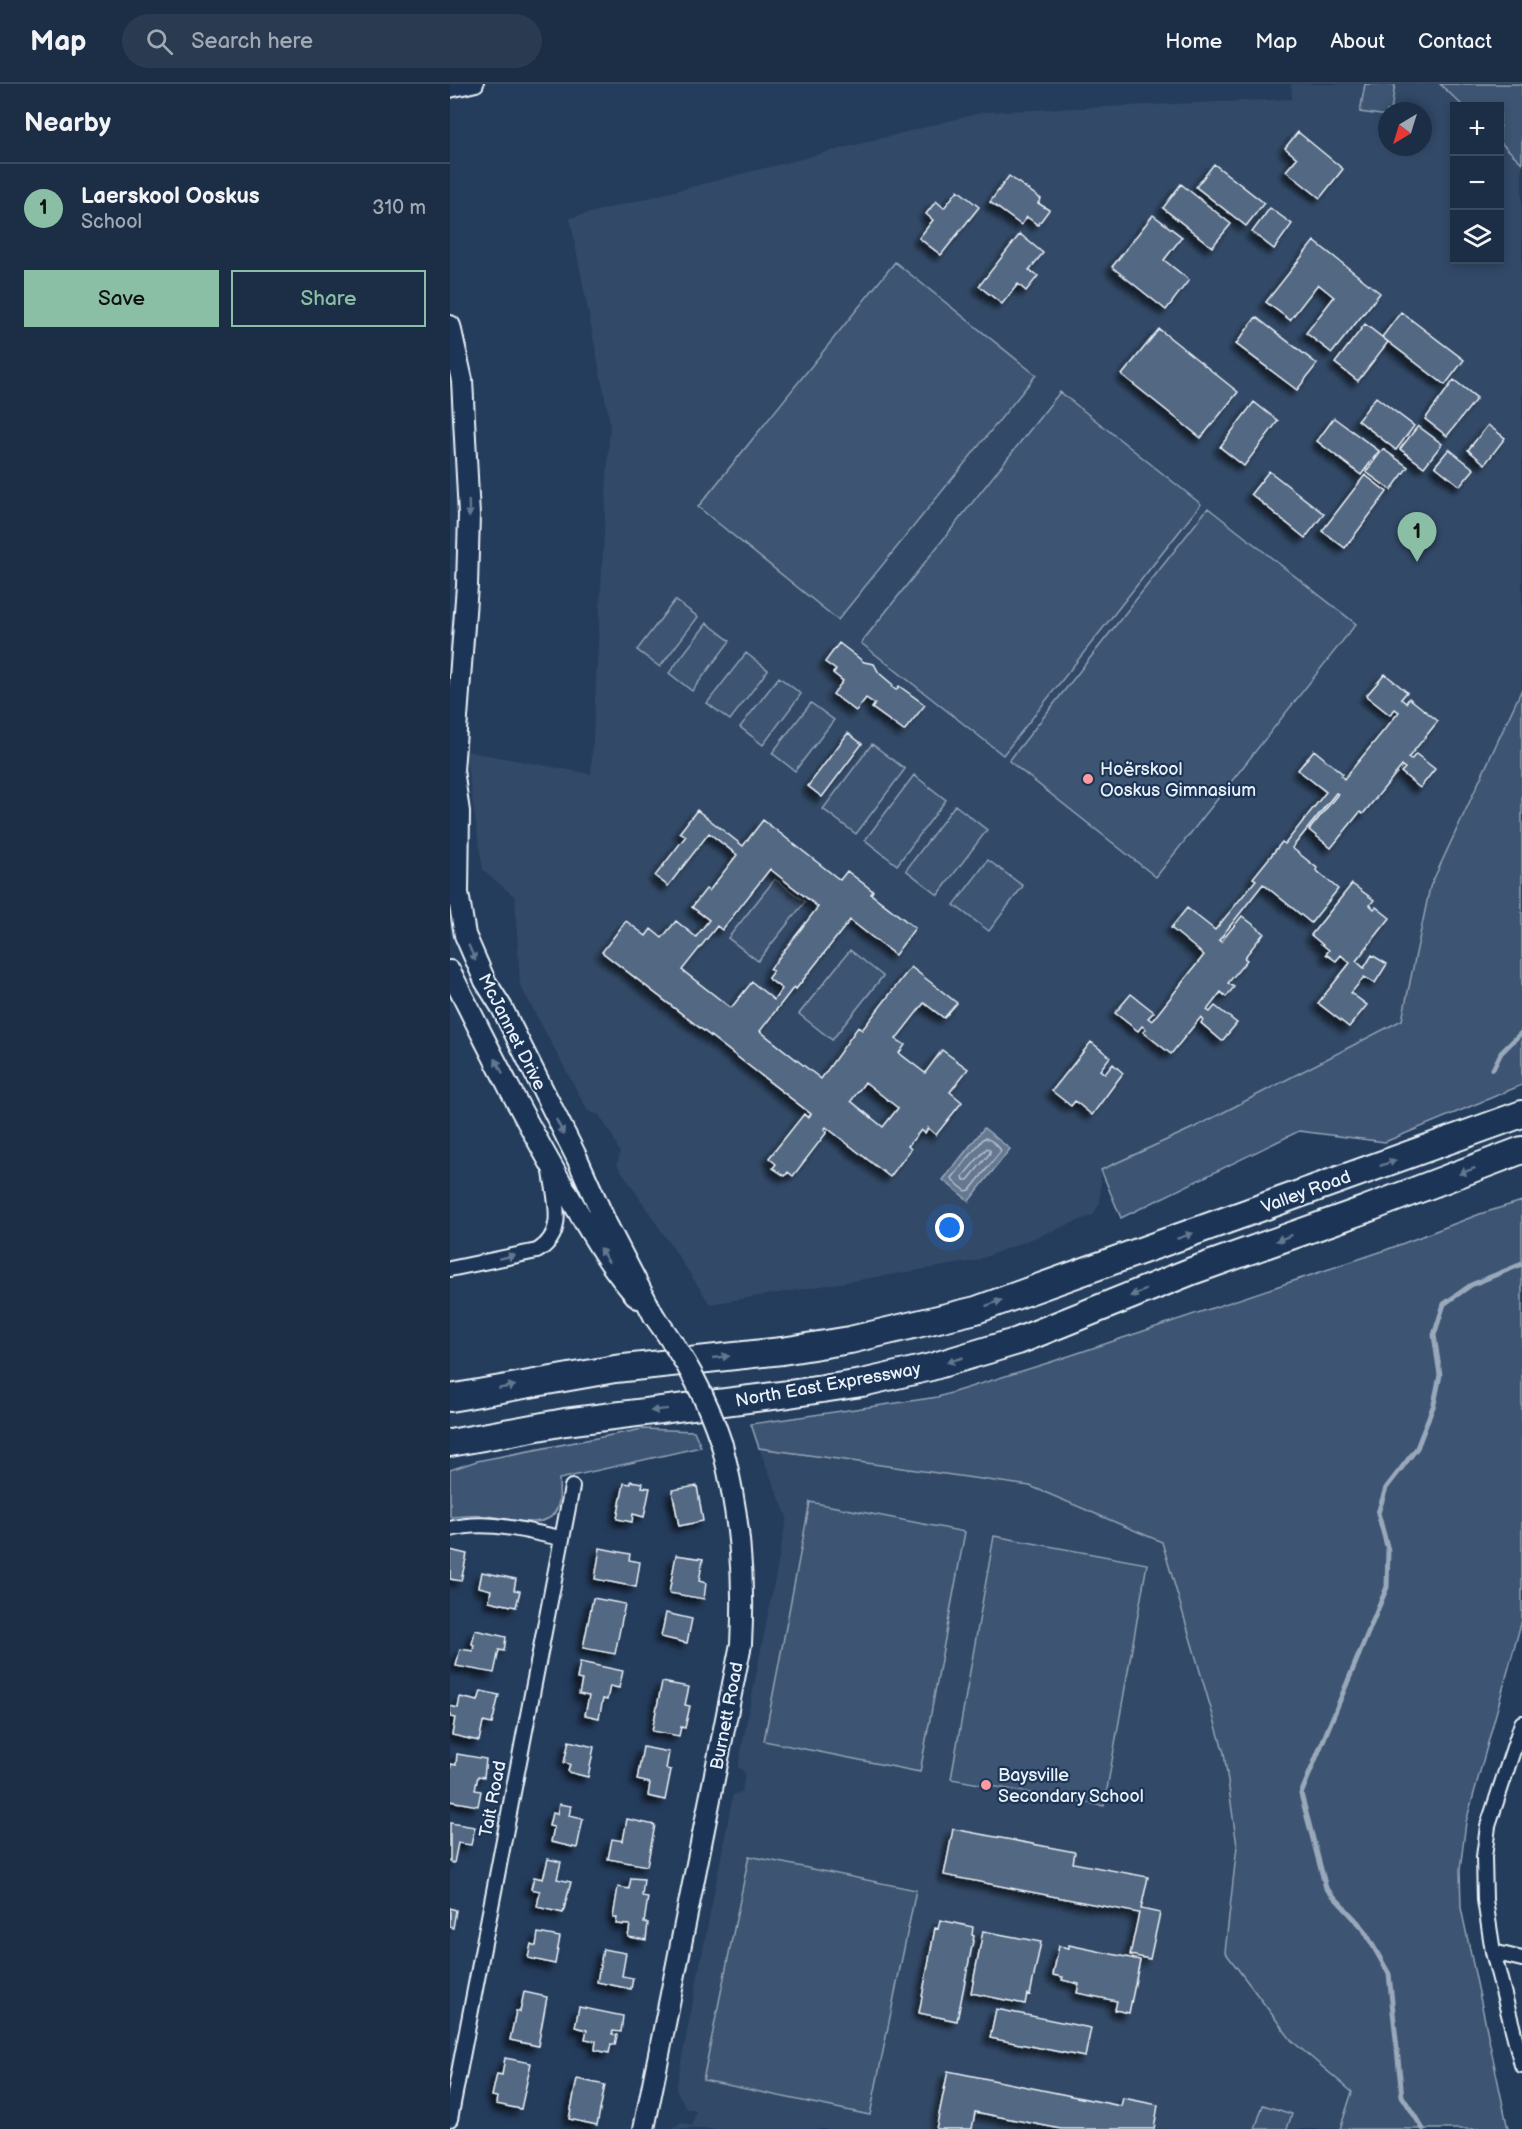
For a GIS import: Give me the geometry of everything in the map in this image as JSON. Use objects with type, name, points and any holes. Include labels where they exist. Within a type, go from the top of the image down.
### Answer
[{"type":"highway","name":"Valley Road","points":[[450,1398],[615,1370],[782,1351],[850,1340],[976,1310],[1522,1114]]},
{"type":"highway","name":"Valley Road","points":[[1192,1271],[1364,1210],[1522,1150]]},
{"type":"highway","name":"North East Expressway","points":[[450,1443],[565,1422],[862,1383],[920,1370],[1018,1341],[1192,1271]]},
{"type":"street","points":[[450,90],[476,84]]},
{"type":"street","name":"McJannet Drive","points":[[450,326],[462,380],[470,515],[456,669],[453,770],[459,812],[454,895],[465,935],[485,981],[502,1008],[577,1158],[606,1223],[638,1280],[654,1316]]},
{"type":"street","name":"McJannet Drive","points":[[450,971],[550,1164],[613,1268],[654,1316]]},
{"type":"street","points":[[577,1158],[572,1165],[571,1173],[579,1198],[581,1216]]},
{"type":"street","points":[[450,1269],[537,1251],[548,1246],[556,1232],[558,1218],[550,1164]]},
{"type":"street","name":"Burnett Road","points":[[644,2129],[741,1644],[743,1601],[740,1539],[722,1445],[700,1388],[683,1357],[654,1316]]},
{"type":"street","name":"Tait Road","points":[[450,2119],[572,1487]]},
{"type":"street","points":[[450,1529],[467,1524],[502,1526],[562,1538]]},
{"type":"street","points":[[1522,1723],[1488,1826],[1484,1857],[1485,1900],[1493,1952],[1522,2065]]},
{"type":"street","points":[[1493,1952],[1522,1959]]},
{"type":"shaded area","name":"Hoërskool Ooskus Gimnasium","points":[[1291,84],[1440,84],[1459,102],[1450,102],[1450,264],[1504,264],[1504,146],[1522,163],[1522,689],[1430,887],[1402,1020],[1195,1127],[1101,1170],[1100,1203],[1093,1215],[975,1261],[710,1304],[617,1164],[620,1153],[611,1133],[599,1115],[588,1111],[520,985],[515,897],[483,870],[465,751],[591,774],[610,423],[570,218],[984,112],[1292,99]]},
{"type":"shaded area","points":[[1365,84],[1395,84],[1392,102],[1378,102],[1378,115],[1360,112]]},
{"type":"shaded area","points":[[1440,84],[1522,84],[1522,163],[1504,146],[1504,102],[1459,102]]},
{"type":"shaded area","points":[[895,262],[1036,375],[838,620],[698,507]]},
{"type":"shaded area","points":[[1060,392],[1201,504],[1003,755],[861,643]]},
{"type":"shaded area","points":[[1208,508],[1356,624],[1156,877],[1009,761]]},
{"type":"shaded area","points":[[675,600],[698,617],[660,667],[637,650]]},
{"type":"shaded area","points":[[707,623],[730,641],[692,691],[669,673]]},
{"type":"shaded area","points":[[746,653],[768,670],[730,720],[707,703]]},
{"type":"shaded area","points":[[779,677],[801,694],[763,745],[740,727]]},
{"type":"shaded area","points":[[1522,689],[1522,1085],[1385,1142],[1299,1131],[1121,1218],[1101,1170],[1195,1127],[1402,1020],[1430,887]]},
{"type":"shaded area","points":[[811,703],[834,720],[795,771],[772,753]]},
{"type":"shaded area","points":[[872,744],[905,769],[856,834],[823,809]]},
{"type":"shaded area","points":[[914,775],[946,800],[897,865],[865,840]]},
{"type":"shaded area","points":[[955,805],[987,830],[938,895],[906,870]]},
{"type":"shaded area","points":[[988,860],[1023,886],[989,931],[954,905]]},
{"type":"shaded area","points":[[775,879],[805,902],[758,961],[728,938]]},
{"type":"shaded area","points":[[850,950],[883,976],[832,1040],[799,1014]]},
{"type":"shaded area","points":[[1522,1201],[1522,1620],[1466,1822],[1460,1870],[1461,1908],[1508,2129],[1340,2129],[1352,2092],[1292,2041],[1225,1952],[1237,1846],[1224,1753],[1162,1542],[1030,1486],[759,1448],[751,1424],[938,1397],[1051,1362],[1383,1251],[1480,1214]]},
{"type":"shaded area","points":[[643,1429],[694,1431],[701,1447],[559,1479],[557,1508],[550,1518],[542,1521],[524,1522],[483,1515],[450,1517],[450,1470],[477,1461]]},
{"type":"shaded area","name":"Baysville Secondary School","points":[[759,1448],[1030,1486],[1162,1542],[1224,1753],[1237,1846],[1225,1952],[1292,2041],[1352,2092],[1340,2129],[671,2129],[682,2123],[692,2126],[696,2111],[686,2108],[676,2089],[733,1795],[742,1792],[745,1773],[738,1767],[787,1517]]},
{"type":"shaded area","points":[[810,1502],[965,1532],[920,1772],[764,1741]]},
{"type":"shaded area","points":[[994,1536],[1147,1564],[1104,1806],[951,1779]]},
{"type":"shaded area","points":[[749,1856],[916,1890],[870,2115],[703,2080]]},
{"type":"shaded area","points":[[1263,2105],[1292,2114],[1287,2129],[1255,2129]]},
{"type":"water","points":[[984,1128],[1010,1149],[969,1201],[943,1180]]},
{"type":"building","points":[[1298,132],[1343,169],[1320,198],[1286,171],[1297,158],[1285,148]]},
{"type":"building","points":[[1214,164],[1264,203],[1246,226],[1196,187]]},
{"type":"building","points":[[1009,176],[1041,199],[1038,203],[1049,210],[1038,225],[1027,217],[1021,225],[990,202]]},
{"type":"building","points":[[1181,184],[1231,224],[1212,247],[1163,208]]},
{"type":"building","points":[[958,190],[979,207],[941,255],[919,238],[933,220],[926,214],[936,201],[944,208]]},
{"type":"building","points":[[1270,208],[1292,224],[1274,249],[1252,232]]},
{"type":"building","points":[[1153,215],[1182,237],[1164,260],[1189,280],[1166,310],[1112,267]]},
{"type":"building","points":[[1020,234],[1043,253],[1029,270],[1038,276],[1026,291],[1018,284],[1002,304],[979,286]]},
{"type":"building","points":[[1314,241],[1380,293],[1332,353],[1306,333],[1334,297],[1318,284],[1290,320],[1266,302]]},
{"type":"building","points":[[1401,312],[1464,360],[1445,385],[1382,337]]},
{"type":"building","points":[[1256,317],[1317,364],[1297,390],[1236,344]]},
{"type":"building","points":[[1365,324],[1388,342],[1358,381],[1335,363]]},
{"type":"building","points":[[1159,329],[1238,392],[1201,438],[1122,375]]},
{"type":"building","points":[[1454,380],[1477,398],[1447,436],[1425,419]]},
{"type":"building","points":[[1376,397],[1414,426],[1396,450],[1358,420]]},
{"type":"building","points":[[1254,402],[1278,421],[1244,466],[1220,447]]},
{"type":"building","points":[[1334,418],[1379,451],[1361,475],[1317,441]]},
{"type":"building","points":[[1488,425],[1505,438],[1485,464],[1468,450]]},
{"type":"building","points":[[1418,426],[1442,444],[1424,467],[1400,449]]},
{"type":"building","points":[[1383,449],[1408,467],[1391,490],[1366,472]]},
{"type":"building","points":[[1449,449],[1474,469],[1460,486],[1435,466]]},
{"type":"building","points":[[1269,471],[1324,514],[1305,538],[1251,494]]},
{"type":"building","points":[[1365,475],[1387,492],[1345,548],[1322,531]]},
{"type":"building","points":[[839,643],[864,662],[874,664],[879,673],[896,690],[899,686],[925,705],[904,731],[872,708],[875,704],[866,698],[856,711],[833,694],[843,681],[833,673],[836,670],[825,662]]},
{"type":"building","points":[[1385,674],[1407,692],[1401,699],[1406,703],[1409,698],[1438,721],[1408,758],[1411,760],[1416,754],[1435,769],[1420,788],[1401,772],[1405,768],[1402,766],[1363,814],[1360,812],[1331,848],[1309,830],[1338,794],[1336,793],[1292,848],[1338,889],[1311,923],[1263,884],[1219,940],[1221,942],[1242,916],[1264,933],[1244,958],[1247,960],[1228,983],[1234,987],[1226,997],[1221,992],[1207,1010],[1210,1012],[1215,1006],[1237,1023],[1222,1041],[1201,1023],[1203,1020],[1201,1017],[1171,1054],[1143,1032],[1146,1029],[1142,1026],[1138,1031],[1115,1013],[1131,994],[1154,1012],[1148,1018],[1152,1021],[1204,955],[1171,928],[1187,908],[1215,930],[1256,880],[1253,878],[1282,842],[1285,844],[1326,792],[1298,770],[1314,750],[1343,774],[1341,776],[1344,779],[1399,712],[1395,709],[1390,715],[1366,696]]},
{"type":"building","points":[[848,733],[862,744],[822,797],[808,786]]},
{"type":"building","points":[[697,810],[743,846],[763,820],[840,880],[847,871],[873,891],[871,894],[915,928],[895,955],[850,920],[760,1031],[821,1079],[858,1027],[862,1030],[911,967],[957,1003],[944,1018],[924,1003],[896,1039],[905,1045],[899,1053],[925,1073],[942,1050],[968,1069],[950,1092],[962,1102],[936,1135],[928,1128],[925,1133],[921,1130],[908,1146],[911,1149],[890,1177],[826,1127],[824,1130],[827,1132],[793,1176],[788,1172],[785,1176],[773,1168],[776,1164],[769,1158],[804,1114],[808,1118],[811,1114],[602,952],[626,921],[646,936],[651,929],[662,938],[676,921],[696,937],[709,920],[692,907],[706,889],[709,891],[737,855],[709,833],[668,886],[655,876],[686,836],[680,832]],"holes":[[[770,869],[818,907],[770,969],[773,971],[768,978],[782,989],[774,1000],[752,982],[731,1008],[682,970],[717,926],[722,930]],[[865,1082],[898,1108],[883,1127],[851,1101]]]},
{"type":"building","points":[[1352,884],[1374,900],[1370,905],[1374,909],[1376,907],[1390,918],[1356,961],[1364,968],[1372,955],[1387,964],[1375,983],[1364,977],[1351,993],[1367,1005],[1349,1027],[1318,1003],[1350,963],[1341,955],[1336,961],[1326,954],[1329,950],[1311,935]]},
{"type":"building","points":[[1091,1042],[1110,1057],[1100,1070],[1105,1074],[1113,1064],[1123,1073],[1092,1115],[1075,1101],[1071,1106],[1052,1091]]},
{"type":"building","points":[[631,1481],[643,1483],[642,1487],[650,1488],[644,1517],[633,1514],[632,1522],[617,1519],[624,1483],[631,1484]]},
{"type":"building","points":[[697,1486],[703,1521],[679,1526],[672,1490]]},
{"type":"building","points":[[600,1548],[630,1554],[629,1560],[640,1562],[636,1587],[595,1579]]},
{"type":"building","points":[[450,1550],[467,1554],[461,1581],[450,1579]]},
{"type":"building","points":[[676,1555],[703,1559],[699,1581],[706,1583],[704,1599],[669,1593]]},
{"type":"building","points":[[482,1572],[516,1579],[514,1590],[520,1591],[516,1607],[489,1601],[491,1590],[479,1587]]},
{"type":"building","points":[[593,1598],[625,1604],[615,1654],[583,1648]]},
{"type":"building","points":[[666,1613],[692,1619],[687,1643],[661,1637]]},
{"type":"building","points":[[475,1630],[506,1637],[504,1651],[499,1650],[494,1673],[456,1666],[460,1649],[473,1651]]},
{"type":"building","points":[[580,1662],[623,1671],[619,1688],[610,1686],[607,1700],[603,1699],[599,1718],[585,1715],[589,1696],[579,1694],[582,1680],[577,1679]]},
{"type":"building","points":[[662,1682],[689,1687],[685,1705],[690,1706],[685,1728],[681,1727],[679,1736],[652,1731]]},
{"type":"building","points":[[481,1691],[499,1695],[492,1724],[483,1722],[479,1741],[452,1735],[455,1718],[450,1717],[450,1706],[458,1708],[460,1697],[478,1701]]},
{"type":"building","points":[[569,1741],[594,1747],[588,1777],[568,1772],[570,1764],[564,1763]]},
{"type":"building","points":[[643,1747],[669,1752],[666,1769],[671,1770],[665,1800],[648,1796],[650,1783],[637,1780]]},
{"type":"building","points":[[457,1754],[486,1759],[484,1777],[478,1776],[475,1790],[481,1791],[478,1806],[450,1801],[451,1764],[456,1765]]},
{"type":"building","points":[[559,1804],[571,1806],[569,1816],[583,1819],[577,1848],[551,1842],[554,1827],[549,1826],[552,1813],[557,1814]]},
{"type":"building","points":[[627,1819],[655,1825],[647,1866],[608,1859],[612,1839],[623,1841]]},
{"type":"building","points":[[450,1823],[475,1827],[471,1845],[458,1843],[454,1863],[450,1862]]},
{"type":"building","points":[[953,1829],[1075,1852],[1073,1863],[1148,1877],[1141,1909],[1160,1913],[1150,1959],[1130,1955],[1139,1913],[944,1875]]},
{"type":"building","points":[[548,1859],[561,1862],[557,1879],[571,1882],[563,1913],[537,1907],[540,1891],[531,1889],[534,1877],[543,1879]]},
{"type":"building","points":[[631,1878],[644,1879],[642,1896],[648,1897],[644,1923],[648,1923],[646,1940],[628,1937],[630,1925],[616,1924],[617,1918],[613,1918],[618,1887],[629,1889]]},
{"type":"building","points":[[450,1908],[456,1910],[453,1928],[450,1927]]},
{"type":"building","points":[[940,1920],[973,1927],[972,1935],[974,1936],[957,2021],[919,2013],[935,1928],[938,1929]]},
{"type":"building","points":[[983,1931],[1041,1942],[1030,1995],[1027,1994],[1025,2004],[971,1993]]},
{"type":"building","points":[[538,1933],[560,1937],[555,1964],[528,1958],[531,1944],[536,1946]]},
{"type":"building","points":[[1069,1945],[1140,1960],[1129,2013],[1115,2010],[1117,2001],[1077,1993],[1079,1984],[1053,1975],[1059,1946],[1069,1948]]},
{"type":"building","points":[[603,1949],[626,1953],[622,1976],[633,1978],[631,1989],[597,1982]]},
{"type":"building","points":[[524,1992],[547,1997],[538,2046],[510,2040],[516,2011],[520,2012]]},
{"type":"building","points":[[579,2007],[623,2016],[621,2032],[613,2031],[612,2034],[617,2035],[615,2045],[611,2044],[609,2053],[595,2050],[596,2041],[585,2039],[587,2030],[575,2027]]},
{"type":"building","points":[[996,2009],[1091,2028],[1085,2057],[990,2038]]},
{"type":"building","points":[[505,2058],[531,2063],[521,2109],[496,2104],[497,2097],[492,2096],[497,2074],[502,2075]]},
{"type":"building","points":[[948,2071],[1121,2106],[1123,2098],[1158,2105],[1154,2129],[1061,2129],[975,2112],[972,2129],[936,2129]]},
{"type":"building","points":[[577,2079],[605,2085],[597,2125],[569,2119]]},
{"type":"waterway","points":[[1493,1069],[1501,1053],[1522,1032]]},
{"type":"waterway","points":[[1423,2129],[1402,2096],[1389,1974],[1363,1928],[1326,1888],[1301,1794],[1387,1587],[1388,1550],[1378,1513],[1386,1488],[1417,1448],[1434,1404],[1440,1375],[1434,1335],[1444,1304],[1471,1285],[1522,1264]]},
{"type":"place","name":"Laerskool Ooskus","points":[[1417,562]]},
{"type":"place","name":"Hoërskool Ooskus Gimnasium","points":[[1088,779]]},
{"type":"place","name":"Baysville Secondary School","points":[[986,1785]]}]
